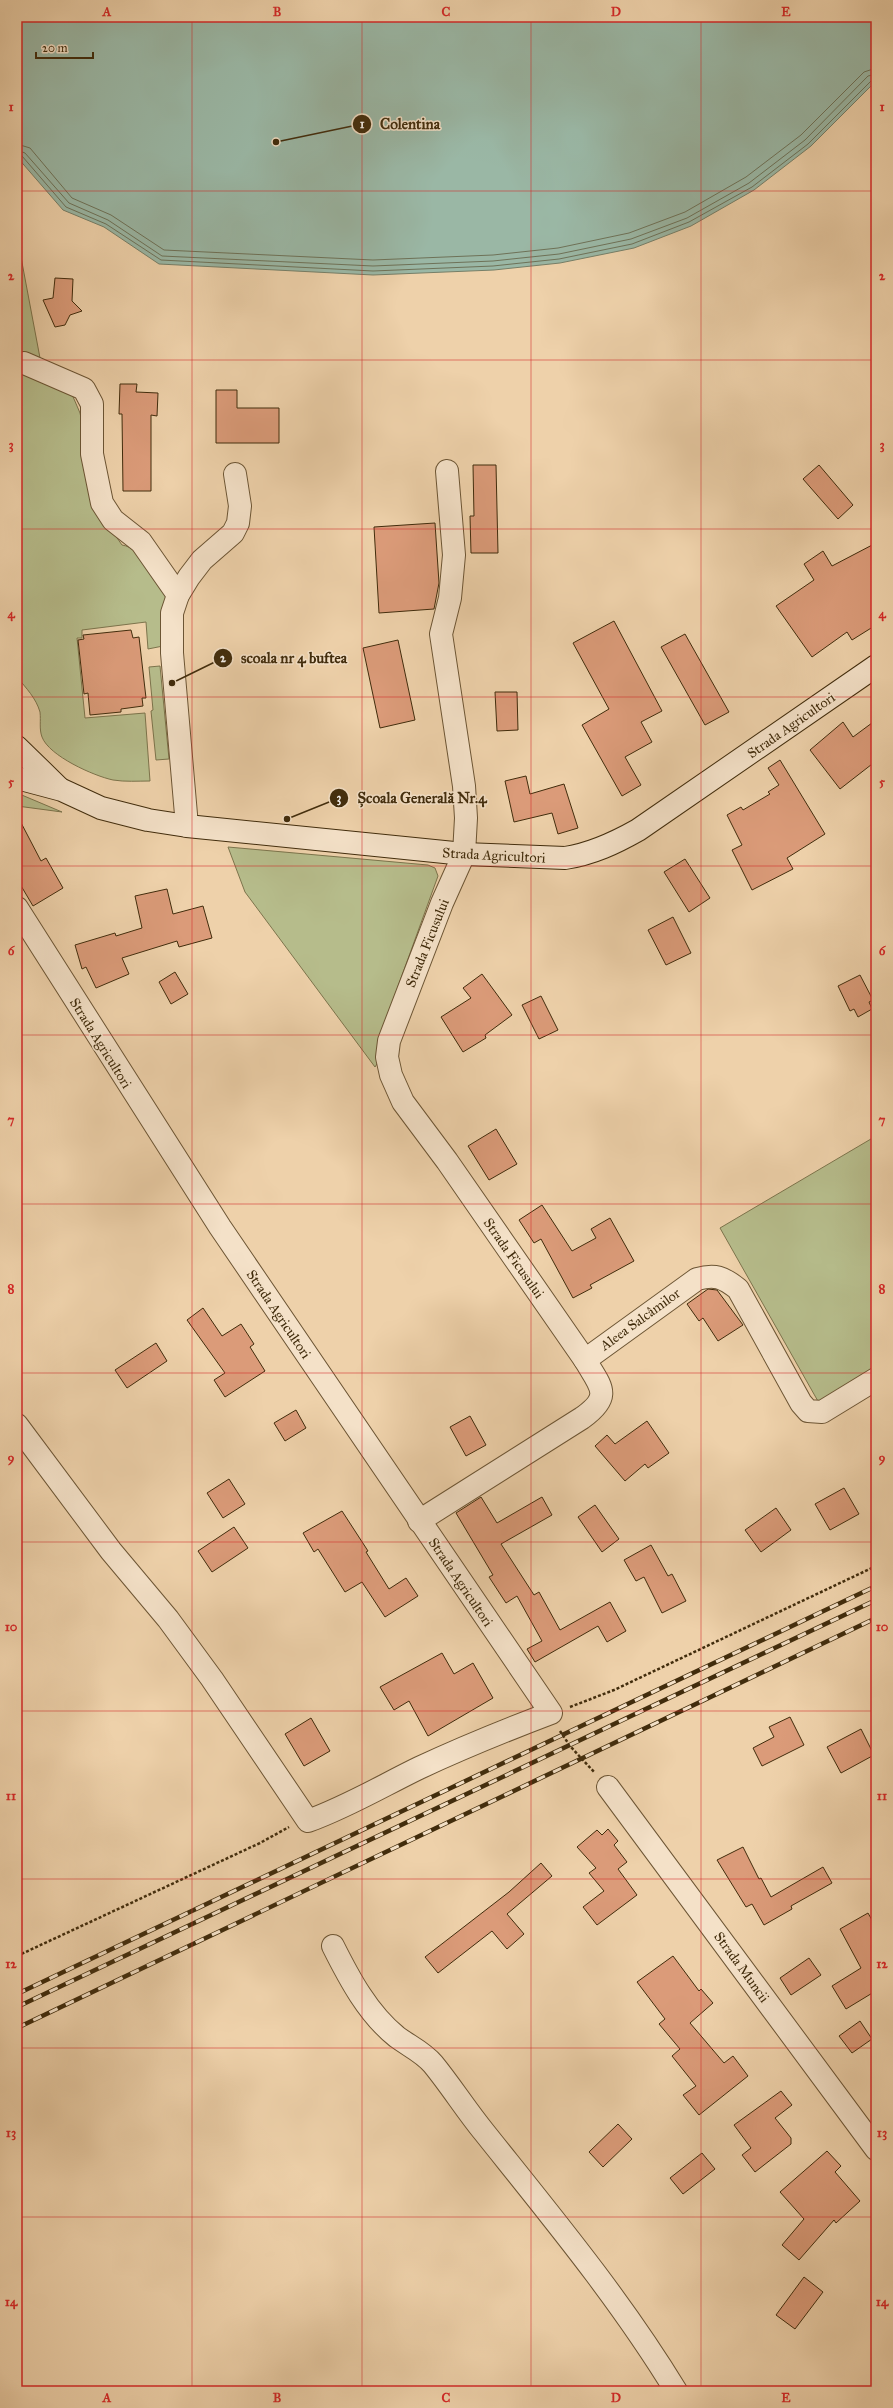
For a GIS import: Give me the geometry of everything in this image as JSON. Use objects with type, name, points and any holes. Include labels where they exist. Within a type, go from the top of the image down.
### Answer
[{"type":"street","points":[[24,363],[84,388],[92,404],[92,454],[102,503],[113,520],[141,542],[178,595]]},
{"type":"street","name":"Strada Ficusului","points":[[447,471],[454,554],[450,598],[441,634],[464,786],[466,818],[464,854],[442,903],[388,1041],[387,1057],[391,1074],[403,1102],[447,1161],[585,1360]]},
{"type":"street","points":[[187,826],[172,646],[172,613],[178,595],[202,560],[233,533],[238,523],[240,506],[235,474]]},
{"type":"street","name":"Strada Agricultori","points":[[17,778],[62,790],[101,808],[148,820],[187,826],[464,854],[565,858],[581,855],[609,845],[638,830],[876,666]]},
{"type":"street","name":"Strada Agricultori","points":[[17,747],[62,790]]},
{"type":"street","name":"Strada Agricultori","points":[[17,908],[124,1080],[220,1227],[551,1713]]},
{"type":"street","name":"Aleea Salcâmilor","points":[[585,1360],[697,1279],[711,1275],[725,1279],[738,1289],[801,1403],[808,1412],[822,1412],[876,1379]]},
{"type":"street","points":[[419,1521],[464,1494],[525,1452],[596,1408],[602,1395],[601,1388],[585,1360]]},
{"type":"street","points":[[17,1425],[111,1551],[176,1631],[308,1821],[363,1798],[417,1769],[479,1741],[551,1713]]},
{"type":"street","name":"Strada Muncii","points":[[608,1787],[876,2149]]},
{"type":"street","points":[[333,1946],[351,1981],[376,2014],[396,2036],[432,2063],[465,2109],[581,2253],[651,2350],[676,2391]]},
{"type":"path","points":[[608,1787],[570,1746],[551,1713],[586,1702],[614,1690],[876,1566]]},
{"type":"path","points":[[17,1956],[252,1846],[283,1829],[308,1821]]},
{"type":"green space","points":[[17,236],[40,358],[34,373],[71,392],[80,413],[101,515],[122,545],[129,547],[136,552],[148,564],[168,593],[163,646],[148,649],[146,622],[82,630],[82,638],[77,638],[85,718],[145,713],[150,781],[122,781],[105,778],[84,770],[53,751],[42,737],[40,728],[40,712],[36,702],[17,677]]},
{"type":"green space","points":[[160,666],[169,759],[156,760],[151,711],[153,710],[149,667]]},
{"type":"green space","points":[[17,793],[62,812],[17,806]]},
{"type":"green space","points":[[228,847],[428,865],[435,868],[438,876],[388,1014],[380,1059],[375,1067],[245,892]]},
{"type":"green space","points":[[876,1136],[876,1371],[819,1403],[720,1228]]},
{"type":"water","points":[[17,17],[876,17],[876,81],[811,146],[754,190],[691,226],[634,248],[560,263],[494,270],[373,275],[159,264],[104,227],[63,210],[17,157]]},
{"type":"building","points":[[55,278],[73,279],[72,301],[82,311],[70,315],[65,325],[55,327],[43,300],[53,298]]},
{"type":"building","points":[[120,384],[137,384],[136,392],[158,393],[157,416],[151,415],[151,491],[123,491],[122,414],[119,414]]},
{"type":"building","points":[[216,390],[237,390],[237,408],[279,408],[279,443],[216,443]]},
{"type":"building","points":[[473,465],[496,465],[498,553],[471,553],[470,516],[474,516]]},
{"type":"building","points":[[819,465],[853,505],[838,519],[803,479]]},
{"type":"building","points":[[435,523],[439,583],[434,609],[379,613],[374,527]]},
{"type":"building","points":[[876,543],[876,625],[852,640],[847,632],[812,657],[776,606],[814,580],[804,564],[823,551],[832,566]]},
{"type":"building","points":[[614,621],[662,711],[641,722],[652,742],[625,757],[641,785],[622,796],[582,725],[609,709],[573,643]]},
{"type":"building","points":[[131,630],[133,638],[139,637],[146,698],[142,698],[143,706],[121,709],[121,712],[90,715],[88,693],[84,694],[78,640],[84,639],[83,635]]},
{"type":"building","points":[[685,634],[729,712],[705,725],[661,647]]},
{"type":"building","points":[[398,640],[415,720],[380,728],[363,648]]},
{"type":"building","points":[[495,692],[517,692],[518,730],[497,731]]},
{"type":"building","points":[[876,720],[876,761],[840,789],[810,750],[843,722],[853,737]]},
{"type":"building","points":[[780,760],[825,834],[787,858],[793,869],[752,890],[732,850],[742,845],[727,815],[741,807],[743,810],[770,794],[768,792],[779,785],[768,768]]},
{"type":"building","points":[[526,776],[530,794],[564,784],[578,828],[558,834],[552,813],[514,822],[505,781]]},
{"type":"building","points":[[17,815],[41,861],[46,858],[63,888],[33,906],[17,879]]},
{"type":"building","points":[[685,859],[710,898],[689,912],[664,872]]},
{"type":"building","points":[[167,889],[173,914],[203,906],[212,938],[179,947],[177,941],[122,958],[129,974],[96,988],[86,967],[82,969],[75,945],[115,933],[116,936],[142,928],[135,896]]},
{"type":"building","points":[[673,917],[691,953],[666,965],[648,930]]},
{"type":"building","points":[[175,972],[188,994],[171,1004],[159,982]]},
{"type":"building","points":[[482,974],[512,1015],[485,1035],[486,1038],[463,1052],[441,1017],[471,998],[463,988]]},
{"type":"building","points":[[860,975],[873,1000],[869,1002],[872,1009],[858,1017],[854,1009],[850,1011],[838,986]]},
{"type":"building","points":[[541,996],[558,1030],[539,1039],[522,1005]]},
{"type":"building","points":[[496,1129],[517,1164],[489,1180],[468,1146]]},
{"type":"building","points":[[542,1205],[572,1251],[596,1238],[591,1229],[610,1218],[634,1261],[590,1285],[592,1288],[573,1298],[541,1239],[534,1243],[519,1220]]},
{"type":"building","points":[[708,1289],[717,1290],[743,1325],[718,1341],[703,1318],[699,1321],[687,1304]]},
{"type":"building","points":[[203,1308],[222,1336],[241,1324],[254,1344],[250,1347],[265,1371],[225,1397],[214,1380],[225,1373],[187,1320]]},
{"type":"building","points":[[156,1343],[167,1361],[127,1388],[115,1370]]},
{"type":"building","points":[[296,1410],[306,1428],[285,1441],[274,1423]]},
{"type":"building","points":[[470,1416],[486,1445],[466,1456],[450,1427]]},
{"type":"building","points":[[647,1421],[669,1453],[648,1468],[645,1464],[625,1481],[595,1446],[607,1435],[615,1444]]},
{"type":"building","points":[[229,1479],[245,1504],[223,1518],[207,1493]]},
{"type":"building","points":[[844,1488],[859,1514],[830,1530],[815,1504]]},
{"type":"building","points":[[481,1497],[497,1523],[542,1497],[552,1515],[501,1544],[534,1595],[539,1592],[560,1630],[610,1602],[626,1631],[607,1642],[598,1626],[535,1662],[527,1649],[542,1641],[517,1596],[506,1603],[489,1577],[493,1575],[456,1513]]},
{"type":"building","points":[[595,1505],[619,1539],[602,1552],[578,1517]]},
{"type":"building","points":[[776,1508],[791,1530],[761,1552],[745,1530]]},
{"type":"building","points":[[342,1511],[368,1551],[366,1552],[389,1589],[406,1578],[418,1596],[385,1617],[362,1582],[345,1592],[318,1549],[314,1552],[303,1533]]},
{"type":"building","points":[[234,1527],[248,1548],[212,1572],[198,1551]]},
{"type":"building","points":[[651,1545],[668,1576],[672,1574],[686,1601],[662,1613],[644,1577],[636,1581],[624,1560]]},
{"type":"building","points":[[442,1653],[454,1674],[473,1663],[493,1698],[428,1736],[409,1701],[394,1710],[380,1687]]},
{"type":"building","points":[[790,1717],[804,1745],[762,1766],[753,1748],[774,1737],[769,1727]]},
{"type":"building","points":[[311,1718],[330,1751],[304,1766],[285,1734]]},
{"type":"building","points":[[861,1729],[874,1755],[841,1773],[827,1747]]},
{"type":"building","points":[[608,1829],[618,1841],[614,1845],[627,1862],[618,1869],[637,1895],[597,1925],[583,1907],[604,1891],[589,1873],[596,1868],[577,1847],[597,1830],[602,1835]]},
{"type":"building","points":[[743,1847],[759,1879],[761,1878],[771,1897],[823,1867],[832,1883],[791,1906],[792,1909],[764,1925],[752,1904],[746,1907],[717,1860]]},
{"type":"building","points":[[541,1863],[552,1876],[507,1914],[524,1934],[507,1949],[492,1931],[438,1973],[425,1957],[509,1892]]},
{"type":"building","points":[[868,1913],[876,1927],[876,1996],[874,1992],[846,2009],[832,1986],[861,1968],[840,1929]]},
{"type":"building","points":[[673,1956],[699,1991],[701,1989],[713,2003],[690,2023],[724,2063],[733,2056],[748,2076],[699,2115],[683,2095],[696,2086],[672,2056],[680,2049],[659,2024],[665,2019],[637,1982]]},
{"type":"building","points":[[809,1958],[821,1975],[791,1995],[780,1978]]},
{"type":"building","points":[[860,2021],[872,2039],[852,2053],[839,2036]]},
{"type":"building","points":[[781,2091],[792,2105],[775,2118],[791,2138],[791,2144],[755,2172],[742,2155],[751,2148],[734,2125]]},
{"type":"building","points":[[618,2124],[632,2139],[603,2167],[589,2152]]},
{"type":"building","points":[[827,2151],[841,2166],[835,2172],[860,2201],[836,2223],[834,2220],[799,2260],[782,2245],[804,2219],[780,2192]]},
{"type":"building","points":[[702,2153],[715,2169],[683,2194],[670,2178]]},
{"type":"building","points":[[804,2277],[823,2292],[795,2329],[776,2315]]},
{"type":"railway","points":[[17,1994],[876,1586]]},
{"type":"railway","points":[[17,2007],[876,1600]]},
{"type":"railway","points":[[17,2028],[876,1618]]},
{"type":"place","name":"Colentina","points":[[276,142]]},
{"type":"place","name":"scoala nr 4 buftea","points":[[172,683]]},
{"type":"place","name":"Școala Generală Nr.4","points":[[287,819]]}]
